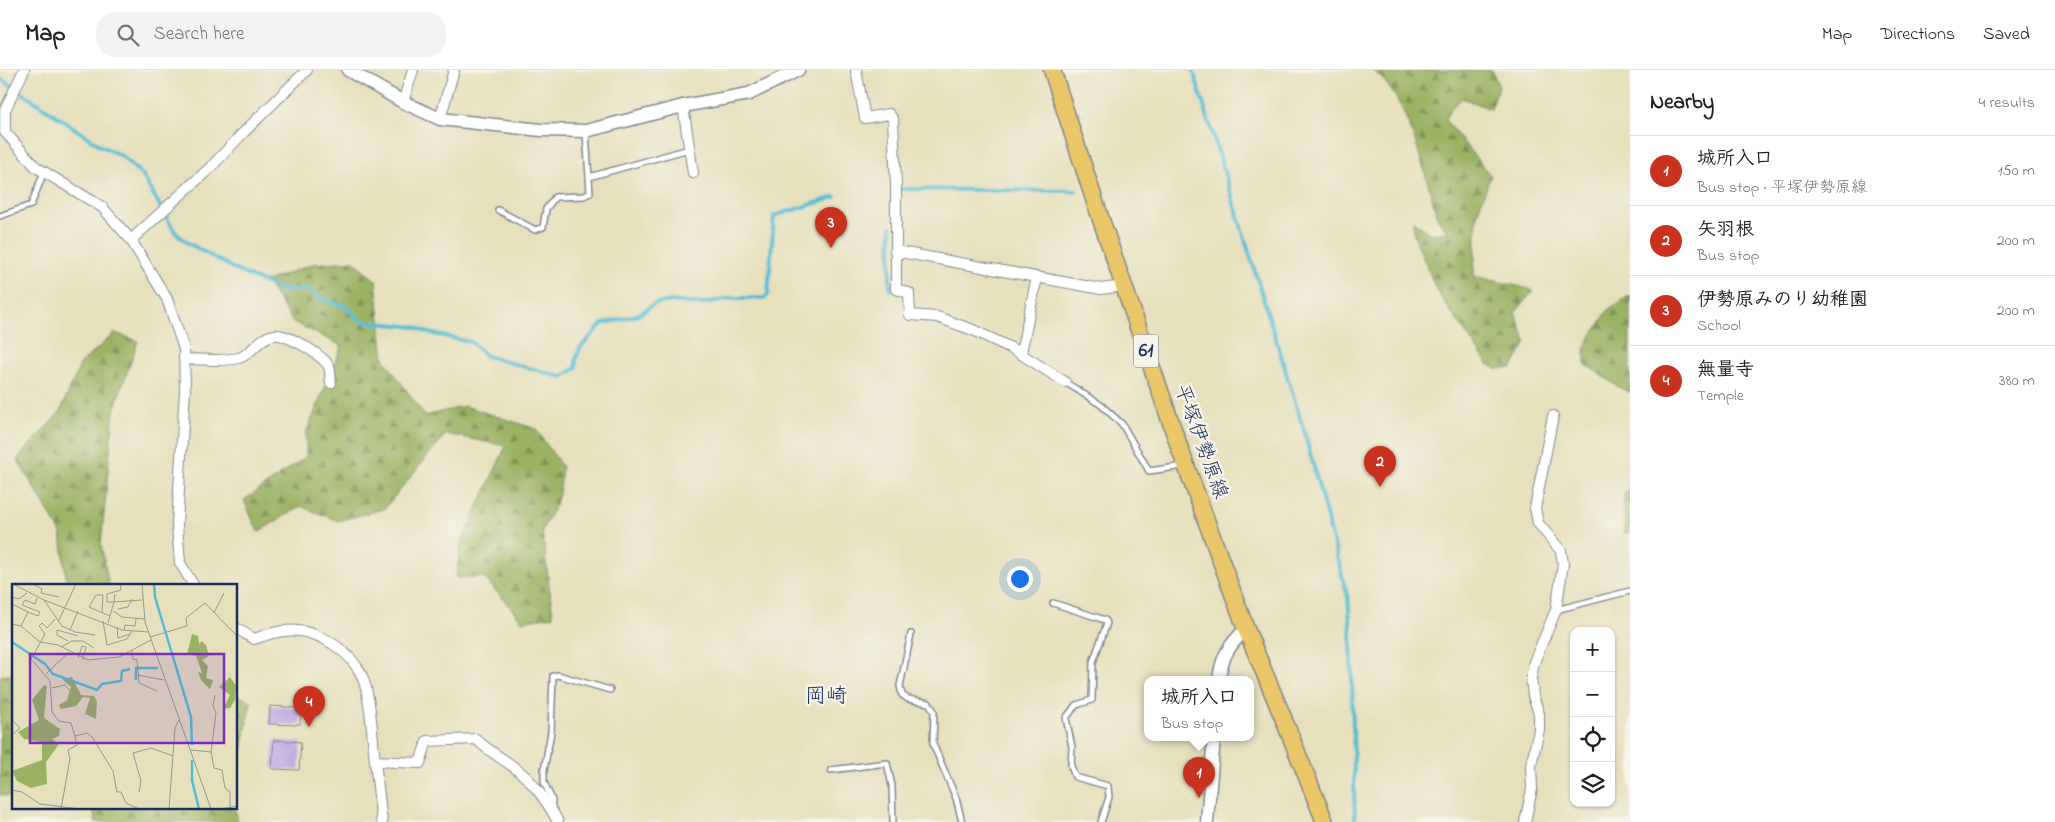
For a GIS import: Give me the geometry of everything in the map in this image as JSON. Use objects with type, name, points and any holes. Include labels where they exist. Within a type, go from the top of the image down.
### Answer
[{"type":"main road","name":"平塚伊勢原線","points":[[1052,70],[1186,466],[1246,629],[1325,822]]},
{"type":"street","points":[[24,70],[5,110],[5,132],[36,166],[102,207],[131,240],[167,299],[184,348],[185,390],[177,524],[180,563],[193,584]]},
{"type":"street","points":[[131,240],[212,166],[307,70]]},
{"type":"street","points":[[403,102],[413,70]]},
{"type":"street","points":[[440,119],[454,70]]},
{"type":"street","points":[[355,72],[403,102],[440,119],[541,130],[586,131],[683,106],[749,94],[798,70]]},
{"type":"street","points":[[856,70],[865,118],[889,114],[893,119],[896,185],[896,289],[909,293],[910,315],[937,317],[973,330],[1021,353],[1066,382]]},
{"type":"street","points":[[683,106],[692,173]]},
{"type":"street","points":[[895,251],[1102,289],[1124,286]]},
{"type":"street","points":[[1021,353],[1037,277]]},
{"type":"street","points":[[184,359],[231,360],[244,356],[265,338],[274,334],[287,336],[323,359],[329,367],[331,383]]},
{"type":"street","points":[[1525,822],[1532,790],[1531,765],[1538,730],[1538,714],[1531,678],[1534,662],[1556,610],[1563,564],[1561,550],[1538,523],[1535,508],[1553,416]]},
{"type":"street","points":[[238,629],[254,638],[285,630],[314,632],[340,650],[359,670],[366,692],[382,822]]},
{"type":"street","points":[[1220,676],[1229,646],[1246,629]]},
{"type":"street","points":[[375,761],[420,763],[427,741],[476,739],[487,750],[521,772],[551,809],[558,822]]},
{"type":"street","points":[[1207,822],[1214,741]]},
{"type":"lane","points":[[498,210],[535,230],[543,227],[546,209],[555,197],[584,196],[590,192],[586,131]]},
{"type":"lane","points":[[589,177],[689,150]]},
{"type":"lane","points":[[0,216],[31,204],[44,172]]},
{"type":"lane","points":[[1066,382],[1102,405],[1122,424],[1149,471],[1186,466]]},
{"type":"lane","points":[[1556,610],[1630,591]]},
{"type":"lane","points":[[1053,603],[1107,622],[1093,662],[1092,700],[1076,705],[1066,718],[1072,747],[1071,766],[1075,777],[1108,786],[1109,797],[1101,822]]},
{"type":"lane","points":[[910,634],[900,686],[902,695],[908,699],[930,703],[934,711],[933,744],[956,798],[962,822]]},
{"type":"lane","points":[[551,809],[552,800],[544,782],[544,770],[551,732],[553,676],[558,675],[610,690]]},
{"type":"lane","points":[[831,770],[887,763],[892,786],[893,822]]},
{"type":"green space","points":[[1372,70],[1492,70],[1499,87],[1491,109],[1462,98],[1450,109],[1445,120],[1491,176],[1477,214],[1474,276],[1534,290],[1515,313],[1526,342],[1512,368],[1496,369],[1487,363],[1437,292],[1414,235],[1413,221],[1431,234],[1448,232],[1438,219],[1406,117],[1385,82]]},
{"type":"green space","points":[[354,261],[376,281],[384,359],[425,416],[465,406],[536,429],[562,467],[559,494],[555,506],[542,530],[553,616],[522,621],[484,577],[456,578],[461,543],[506,446],[446,434],[384,509],[338,521],[301,506],[258,532],[244,500],[306,457],[306,433],[342,346],[293,322],[266,281],[313,264]]},
{"type":"green space","points":[[1630,295],[1630,392],[1620,388],[1585,364],[1585,346],[1609,309]]},
{"type":"green space","points":[[115,333],[138,341],[114,410],[101,544],[109,584],[67,584],[61,533],[17,459],[60,412],[81,363]]},
{"type":"green space","points":[[1630,490],[1630,532],[1624,533],[1624,494]]},
{"type":"green space","points":[[12,674],[12,797],[0,795],[0,676]]},
{"type":"green space","points":[[238,696],[251,701],[240,762],[238,762]]},
{"type":"green space","points":[[90,810],[235,810],[238,822],[95,822],[94,811]]},
{"type":"building","points":[[270,706],[301,708],[300,724],[269,724]]},
{"type":"building","points":[[274,740],[301,742],[299,770],[272,769]]},
{"type":"waterway","points":[[1193,70],[1305,434],[1348,598],[1351,635],[1355,822]]},
{"type":"waterway","points":[[0,78],[101,146],[122,156],[143,176],[175,232],[188,243],[240,272],[282,290],[310,290],[319,298],[349,308],[357,318],[366,322],[416,327],[429,333],[471,342],[486,356],[562,377],[576,368],[576,359],[580,348],[602,324],[638,315],[654,304],[671,301],[700,304],[730,298],[764,298],[768,295],[774,216],[835,197]]},
{"type":"waterway","points":[[898,189],[1076,191]]},
{"type":"waterway","points":[[890,290],[891,227]]},
{"type":"place","name":"伊勢原みのり幼稚園","points":[[831,248]]},
{"type":"place","name":"矢羽根","points":[[1380,487]]},
{"type":"place","name":"無量寺","points":[[309,727]]},
{"type":"place","name":"城所入口","points":[[1199,798]]},
{"type":"district","name":"岡崎","points":[[826,697]]}]
